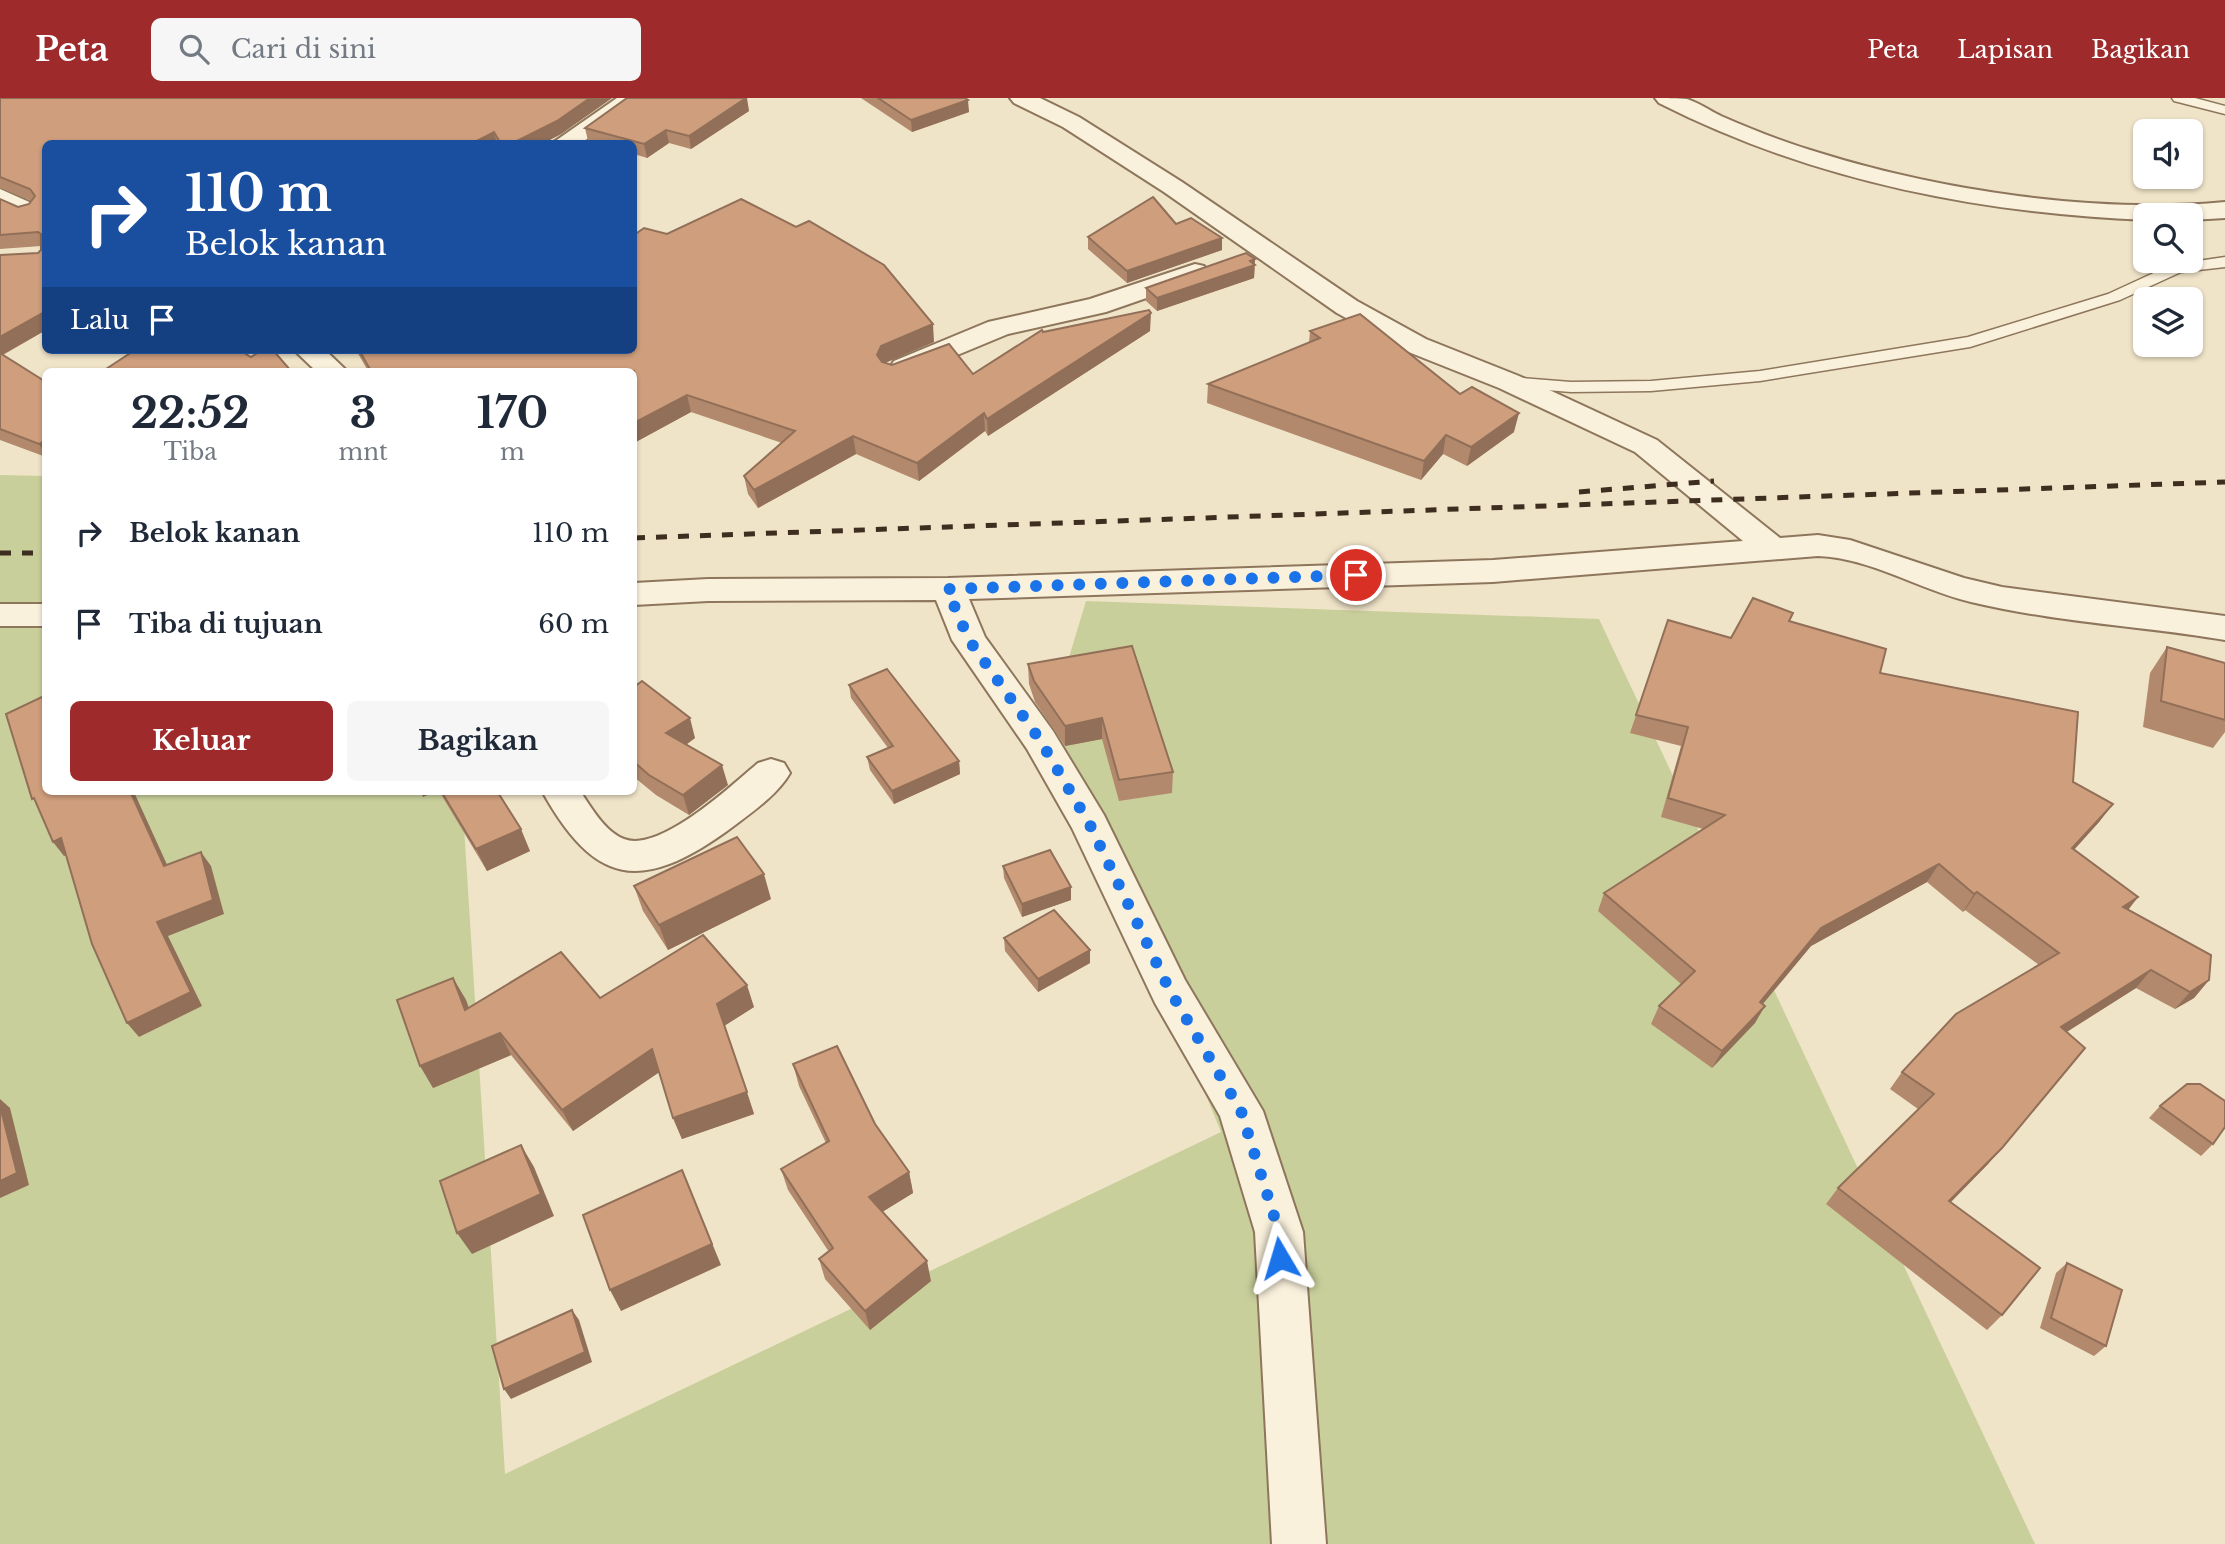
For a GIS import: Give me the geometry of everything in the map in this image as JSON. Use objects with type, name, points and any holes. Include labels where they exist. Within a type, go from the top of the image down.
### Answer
[{"type":"street","points":[[569,140],[633,98]]},
{"type":"street","points":[[1022,98],[1071,122],[1163,180],[1239,257],[1347,307],[1416,345],[1509,382],[1646,446],[1773,549]]},
{"type":"street","points":[[1667,98],[1758,141],[1882,178],[2009,202],[2111,211],[2225,210]]},
{"type":"street","points":[[0,197],[27,209]]},
{"type":"street","points":[[895,371],[998,328],[1096,306],[1239,257]]},
{"type":"street","points":[[313,354],[329,368]]},
{"type":"street","points":[[637,594],[708,590],[947,589],[1493,570],[1831,547],[1883,559],[1929,579],[1971,591],[2038,604],[2172,619],[2225,628]]},
{"type":"street","points":[[947,589],[969,640],[1040,740],[1090,825],[1170,991],[1241,1111],[1279,1232],[1299,1544]]},
{"type":"street","points":[[0,615],[42,615]]},
{"type":"street","points":[[563,795],[575,815],[601,843],[619,854],[635,856],[665,849],[710,825],[771,773]]},
{"type":"lane","points":[[2179,98],[2225,110]]},
{"type":"lane","points":[[1509,382],[1572,387],[1651,386],[1760,376],[1957,344],[2114,297],[2177,268],[2225,262]]},
{"type":"green space","points":[[0,475],[42,476],[42,795],[449,795],[463,811],[505,1474],[1221,1132],[1051,717],[1086,601],[1599,619],[2035,1544],[0,1544]]},
{"type":"building","points":[[0,98],[590,98],[557,121],[519,140],[499,140],[494,132],[479,140],[42,140],[42,313],[0,337],[0,255],[38,253],[41,250],[41,234],[0,235],[0,199],[18,207],[29,204],[35,196],[30,189],[0,177]]},
{"type":"building","points":[[627,98],[746,98],[689,136],[666,130],[644,144],[585,128]]},
{"type":"building","points":[[878,98],[965,98],[968,100],[911,120]]},
{"type":"building","points":[[1153,197],[1176,224],[1191,218],[1222,238],[1127,271],[1088,237]]},
{"type":"building","points":[[741,199],[796,227],[809,221],[884,265],[933,324],[881,346],[877,355],[882,362],[892,365],[949,344],[973,374],[1042,330],[1043,332],[1149,310],[1151,313],[987,419],[984,413],[917,463],[853,436],[754,490],[744,476],[795,431],[687,395],[637,421],[637,368],[369,368],[361,354],[637,354],[637,233],[644,228],[667,234]]},
{"type":"building","points":[[1246,253],[1255,259],[1250,261],[1255,265],[1157,298],[1146,288]]},
{"type":"building","points":[[1360,314],[1460,394],[1472,387],[1519,413],[1471,447],[1446,435],[1424,461],[1208,384],[1320,338],[1310,331]]},
{"type":"building","points":[[0,353],[42,379],[42,442],[39,444],[0,429]]},
{"type":"building","points":[[129,354],[246,354],[251,357],[256,354],[276,354],[288,368],[108,368]]},
{"type":"building","points":[[1753,598],[1793,613],[1789,621],[1886,649],[1880,673],[2078,712],[2073,782],[2113,804],[2072,848],[2138,897],[2123,907],[2211,955],[2209,980],[2190,992],[2151,970],[2061,1027],[2085,1048],[2002,1148],[1949,1201],[2040,1268],[2002,1315],[1838,1188],[1934,1094],[1902,1072],[1956,1014],[2059,953],[1977,892],[1974,894],[1939,864],[1821,928],[1760,1002],[1765,1006],[1722,1051],[1659,1006],[1695,971],[1604,893],[1725,815],[1668,798],[1688,727],[1636,715],[1668,620],[1731,638]]},
{"type":"building","points":[[1132,646],[1173,772],[1119,780],[1102,718],[1065,726],[1034,681],[1028,664]]},
{"type":"building","points":[[2167,647],[2225,663],[2225,720],[2161,701]]},
{"type":"building","points":[[887,669],[959,761],[892,791],[867,757],[893,746],[849,685]]},
{"type":"building","points":[[642,681],[690,718],[666,733],[722,765],[683,795],[637,765],[637,685]]},
{"type":"building","points":[[42,697],[42,795],[132,795],[164,866],[201,852],[213,900],[157,922],[191,992],[127,1023],[92,944],[61,838],[53,842],[34,798],[32,799],[6,714]]},
{"type":"building","points":[[443,795],[500,795],[521,829],[476,849]]},
{"type":"building","points":[[737,837],[764,874],[659,925],[634,886]]},
{"type":"building","points":[[1050,850],[1071,887],[1022,904],[1003,866]]},
{"type":"building","points":[[1054,910],[1090,950],[1038,979],[1004,938]]},
{"type":"building","points":[[703,935],[747,985],[717,1004],[747,1092],[673,1118],[652,1049],[562,1110],[500,1033],[420,1066],[397,1000],[453,978],[465,1010],[561,952],[600,998]]},
{"type":"building","points":[[837,1046],[875,1124],[909,1172],[869,1197],[927,1261],[865,1311],[819,1259],[833,1248],[781,1169],[829,1141],[793,1064]]},
{"type":"building","points":[[2187,1084],[2200,1084],[2225,1101],[2225,1127],[2213,1144],[2160,1106]]},
{"type":"building","points":[[0,1106],[17,1173],[0,1181]]},
{"type":"building","points":[[521,1145],[541,1194],[457,1233],[440,1181]]},
{"type":"building","points":[[682,1170],[712,1244],[610,1290],[583,1215]]},
{"type":"building","points":[[2067,1263],[2122,1290],[2106,1346],[2051,1318]]},
{"type":"building","points":[[572,1310],[585,1352],[504,1389],[492,1346]]},
{"type":"railway","points":[[1579,492],[1714,481]]},
{"type":"railway","points":[[637,538],[2225,482]]},
{"type":"railway","points":[[0,553],[42,553]]},
{"type":"route","points":[[1280,1258],[1279,1232],[1241,1111],[1170,991],[1090,825],[1040,740],[969,640],[947,589],[1356,575]]}]
